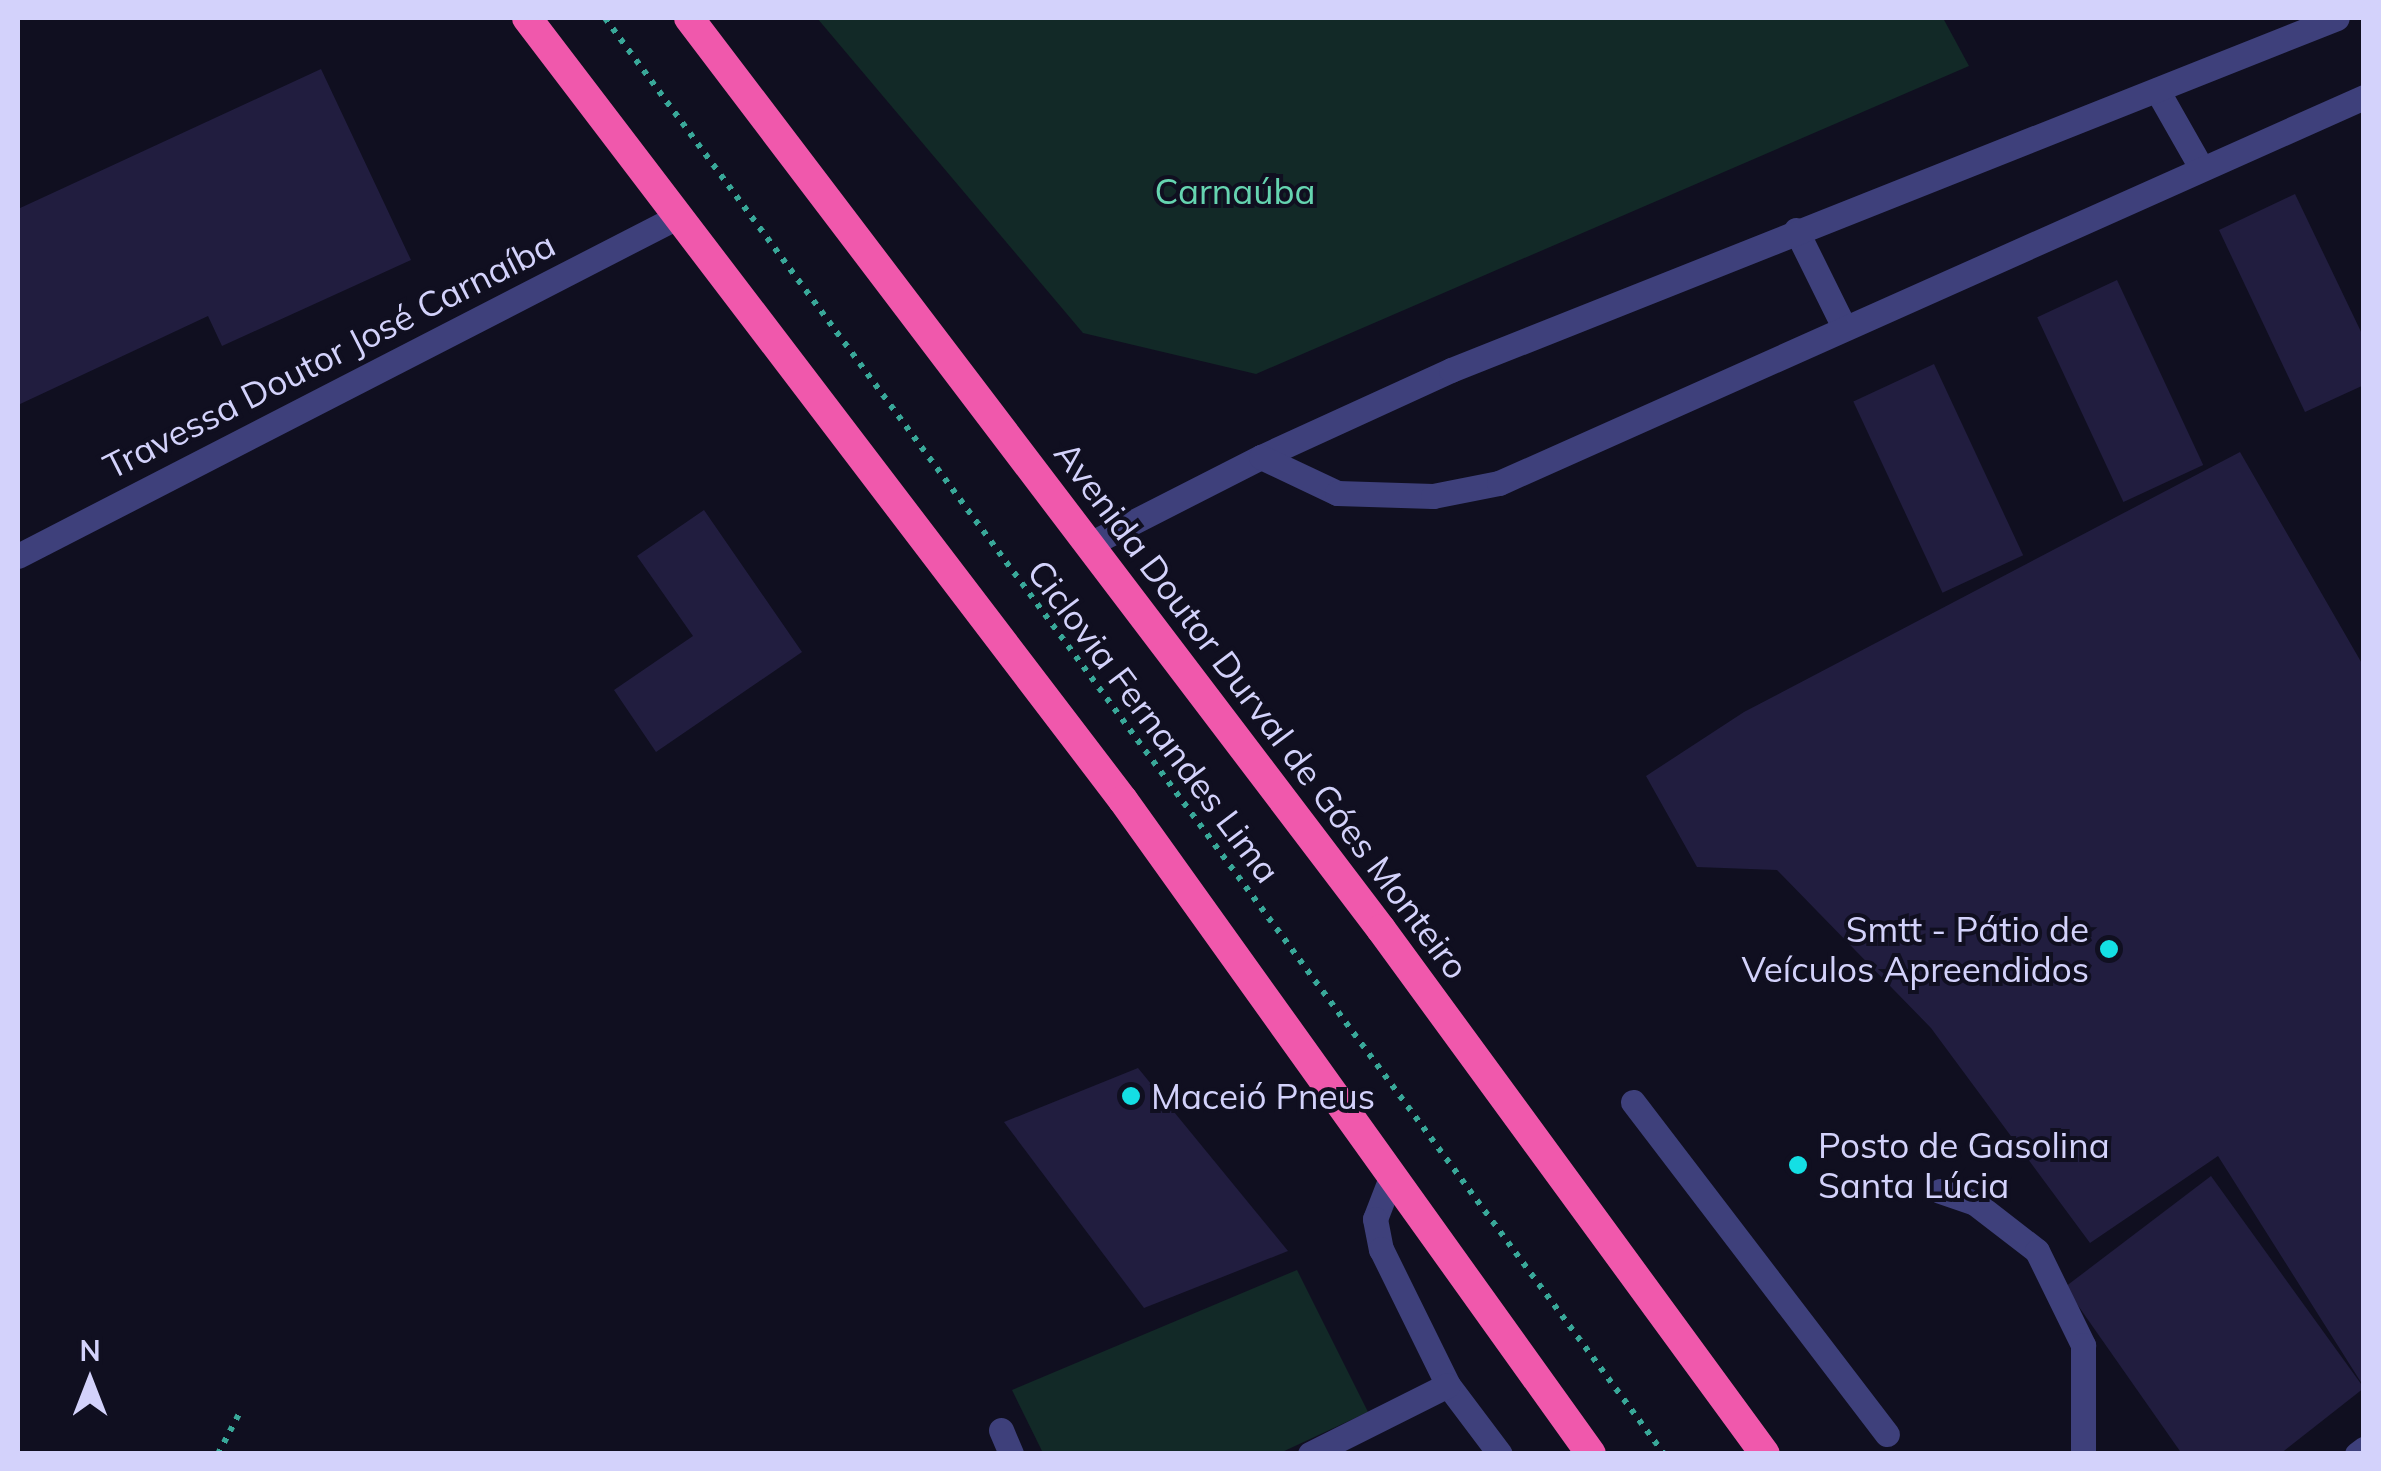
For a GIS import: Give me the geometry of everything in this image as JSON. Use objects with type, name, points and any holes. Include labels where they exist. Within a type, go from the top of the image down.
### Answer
[{"type":"highway","points":[[527,18],[673,219],[1124,800],[1591,1454]]},
{"type":"highway","name":"Avenida Doutor Durval de Góes Monteiro","points":[[690,18],[1090,544],[1765,1454]]},
{"type":"street","points":[[1090,544],[1261,456],[1796,230],[2336,18]]},
{"type":"street","points":[[2157,90],[2200,164]]},
{"type":"street","points":[[1261,456],[1336,493],[1433,496],[1499,483],[2200,164],[2364,97]]},
{"type":"street","name":"Travessa Doutor José Carnaíba","points":[[18,556],[673,219]]},
{"type":"street","points":[[1796,230],[1844,327]]},
{"type":"street","points":[[1632,1102],[1886,1434]]},
{"type":"street","points":[[1392,1175],[1375,1219],[1380,1250],[1448,1385],[1500,1454]]},
{"type":"street","points":[[1940,1191],[1975,1203],[2037,1251],[2083,1345],[2083,1454]]},
{"type":"street","points":[[1310,1454],[1448,1385]]},
{"type":"street","points":[[2357,1454],[2364,1449]]},
{"type":"path","name":"Ciclovia Fernandes Lima","points":[[605,18],[1664,1454]]},
{"type":"path","points":[[218,1454],[240,1412]]},
{"type":"green space","name":"Carnaúba","points":[[817,18],[1943,18],[1969,66],[1256,374],[1083,333]]},
{"type":"green space","points":[[1297,1270],[1368,1412],[1280,1453],[1043,1453],[1012,1390]]},
{"type":"building","points":[[321,69],[411,260],[222,346],[208,316],[18,405],[18,209]]},
{"type":"building","points":[[2295,194],[2364,338],[2364,385],[2305,412],[2219,230]]},
{"type":"building","points":[[2117,280],[2203,465],[2123,502],[2037,317]]},
{"type":"building","points":[[1934,364],[2023,555],[1943,593],[1853,402]]},
{"type":"building","name":"Smtt - Pátio de Veículos Apreendidos","points":[[2240,452],[2364,667],[2364,1387],[2218,1156],[2090,1243],[1931,1028],[1777,870],[1697,867],[1646,776],[1744,712]]},
{"type":"building","points":[[704,510],[802,652],[656,752],[614,690],[693,636],[637,556]]},
{"type":"building","points":[[1138,1068],[1288,1251],[1144,1308],[1004,1122]]},
{"type":"building","points":[[2211,1176],[2364,1388],[2280,1454],[2182,1454],[2065,1287]]},
{"type":"place","name":"Smtt - Pátio de Veículos Apreendidos","points":[[2109,949]]},
{"type":"place","name":"Maceió Pneus","points":[[1131,1096]]},
{"type":"place","name":"Posto de Gasolina Santa Lúcia","points":[[1798,1165]]}]
